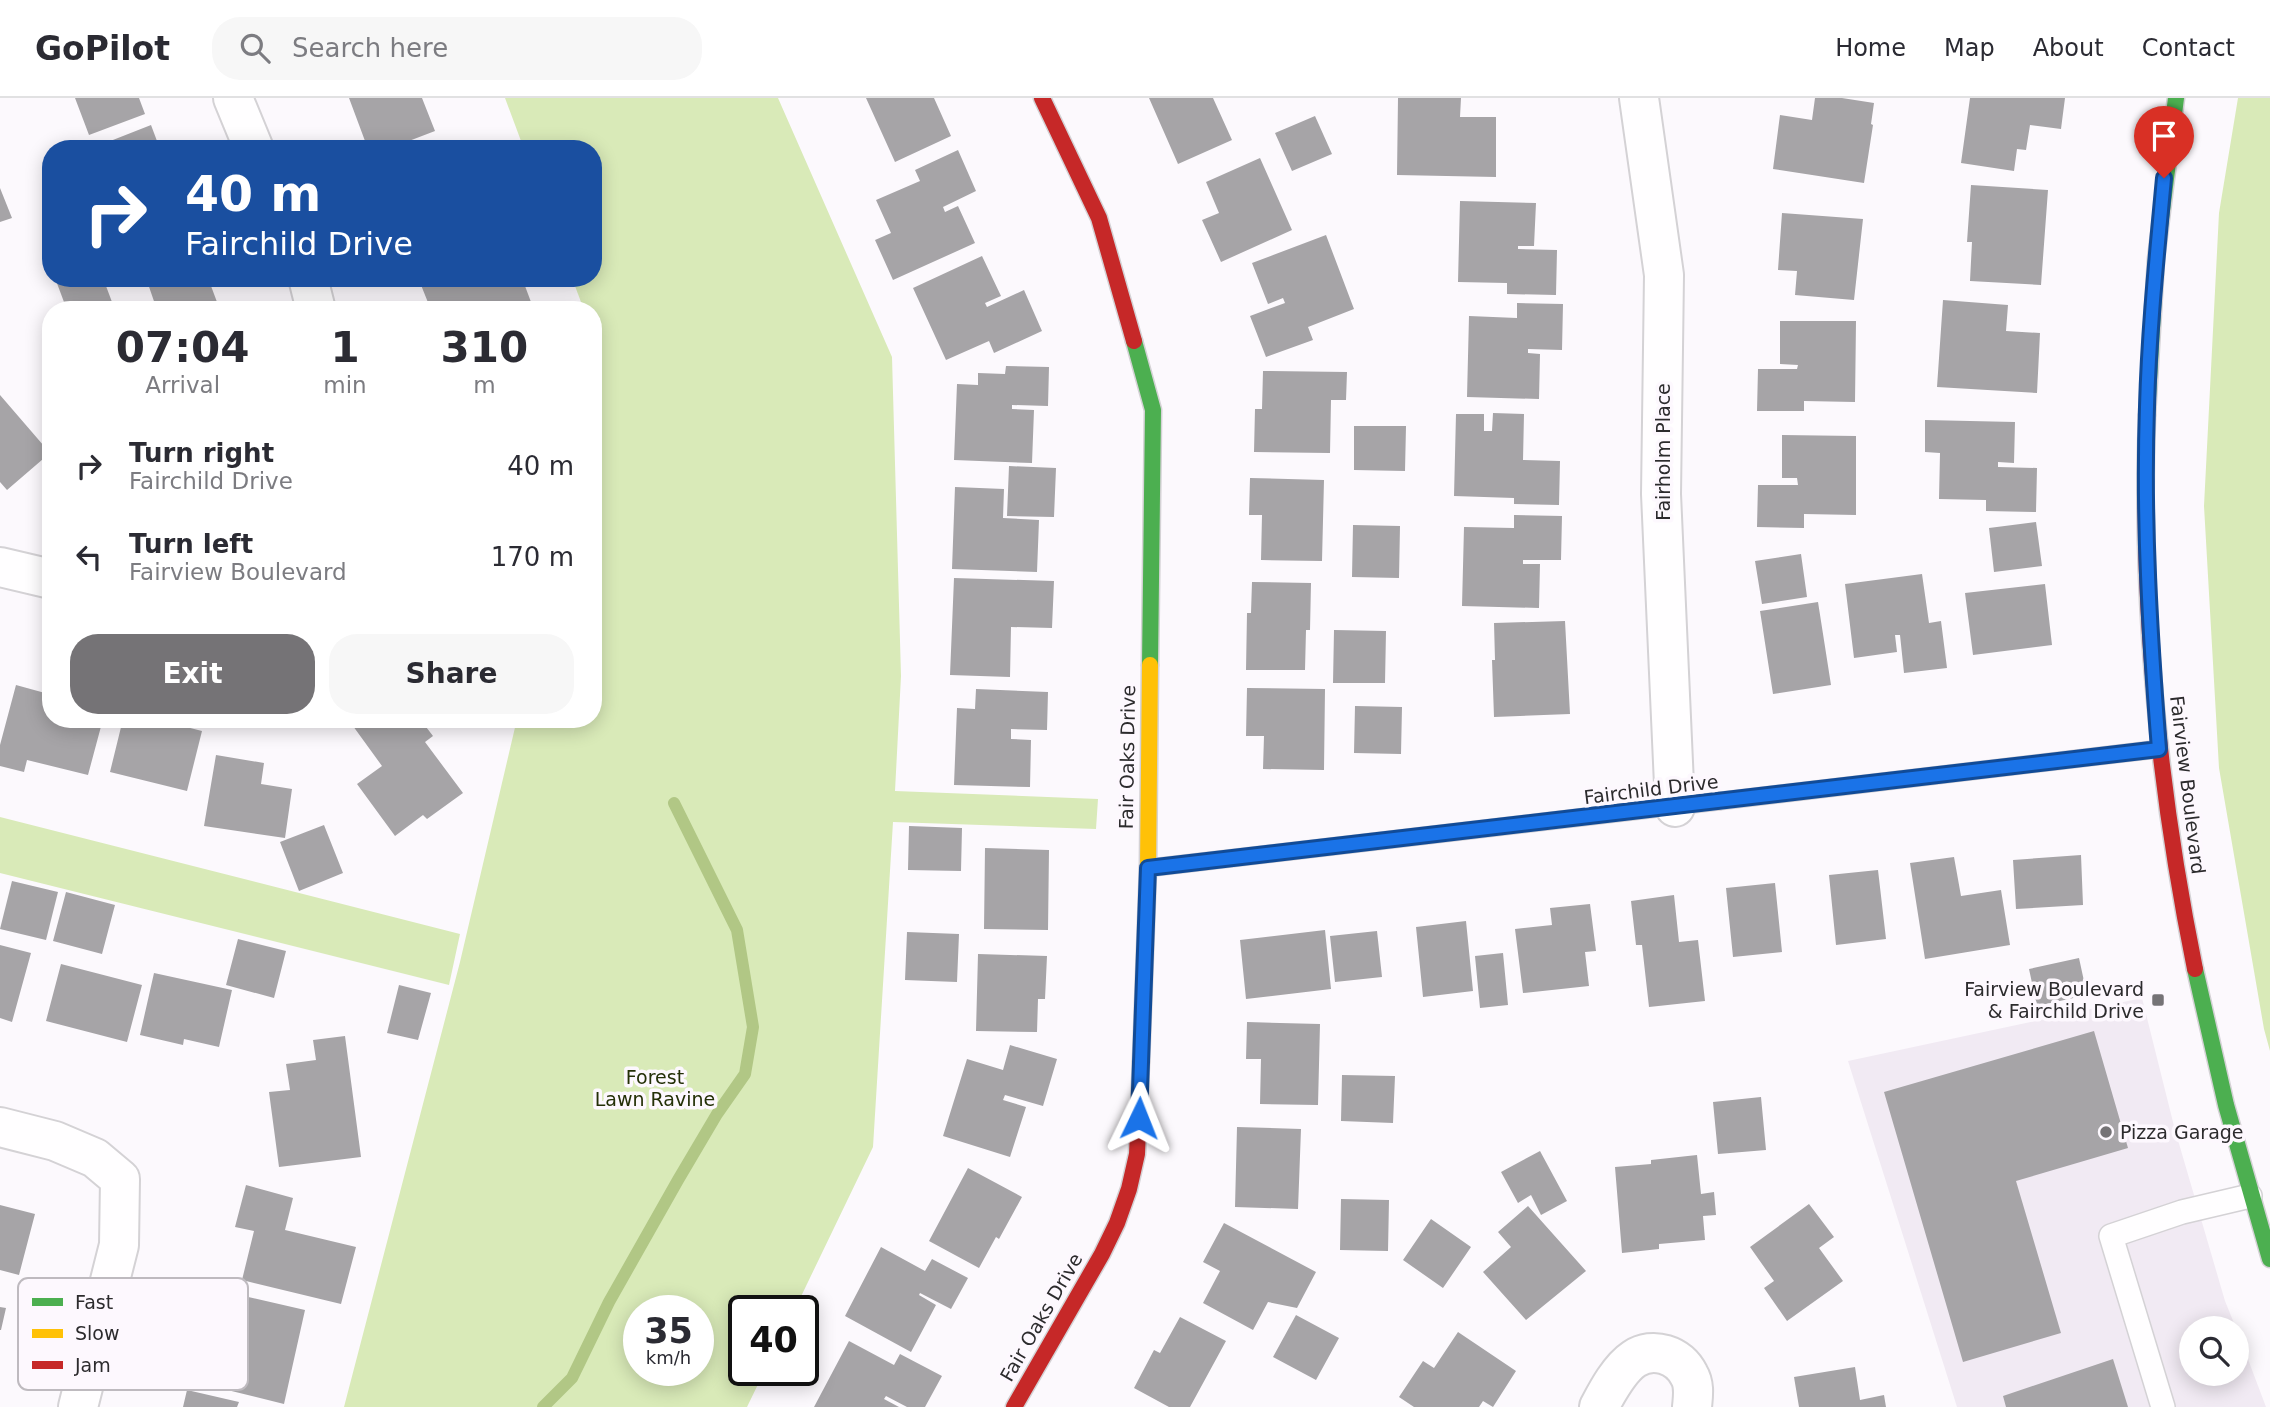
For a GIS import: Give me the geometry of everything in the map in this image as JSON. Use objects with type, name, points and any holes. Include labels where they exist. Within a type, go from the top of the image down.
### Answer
[{"type":"street","points":[[233,98],[250,140]]},
{"type":"street","name":"Fair Oaks Drive","points":[[1014,1407],[1102,1254],[1129,1189],[1137,1154],[1148,868],[1153,410],[1099,218],[1042,98]]},
{"type":"street","name":"Fairholm Place","points":[[1639,98],[1664,275],[1661,494],[1675,807]]},
{"type":"street","name":"Fairview Boulevard","points":[[2176,98],[2164,178],[2152,306],[2147,406],[2146,537],[2159,749],[2178,881],[2200,996],[2223,1098],[2270,1259]]},
{"type":"street","points":[[0,567],[42,577]]},
{"type":"street","name":"Fairchild Drive","points":[[1148,868],[2159,749]]},
{"type":"street","points":[[0,1128],[55,1141],[96,1158],[120,1179],[119,1245],[111,1278]]},
{"type":"street","points":[[1599,1407],[1626,1365],[1636,1357],[1648,1353],[1661,1353],[1682,1365],[1690,1376],[1694,1389],[1692,1407]]},
{"type":"street","points":[[78,1407],[82,1390]]},
{"type":"lane","points":[[2163,1407],[2111,1236],[2182,1212],[2250,1196]]},
{"type":"shaded area","points":[[2142,998],[2175,1130],[2231,1316],[2179,1316],[2179,1386],[2249,1386],[2249,1362],[2266,1407],[1957,1407],[1848,1061]]},
{"type":"green space","name":"Forest Lawn Ravine","points":[[505,98],[778,98],[892,357],[901,676],[895,791],[1098,799],[1096,829],[893,822],[873,1147],[802,1295],[728,1295],[728,1386],[757,1386],[747,1407],[344,1407],[460,962],[515,728],[602,728],[602,301],[581,301],[575,287],[602,287],[602,140],[521,140]]},
{"type":"green space","points":[[2238,98],[2270,98],[2270,1051],[2219,768],[2204,506],[2219,213]]},
{"type":"green space","points":[[0,817],[460,934],[449,985],[0,873]]},
{"type":"building","points":[[75,98],[139,98],[145,114],[89,135]]},
{"type":"building","points":[[349,98],[422,98],[435,131],[412,140],[365,140]]},
{"type":"building","points":[[866,98],[934,98],[951,136],[895,162]]},
{"type":"building","points":[[1149,98],[1213,98],[1232,140],[1178,164]]},
{"type":"building","points":[[1398,98],[1461,98],[1460,117],[1496,117],[1496,177],[1397,175]]},
{"type":"building","points":[[1815,98],[1842,98],[1874,103],[1864,183],[1773,169],[1780,115],[1812,120]]},
{"type":"building","points":[[1970,98],[2065,98],[2061,129],[2030,125],[2026,150],[2017,149],[2014,171],[1961,163]]},
{"type":"building","points":[[1315,116],[1332,154],[1292,171],[1275,133]]},
{"type":"building","points":[[151,125],[157,140],[113,140]]},
{"type":"building","points":[[958,150],[976,191],[943,207],[945,212],[958,206],[975,243],[893,280],[875,240],[891,233],[876,200],[920,181],[915,170]]},
{"type":"building","points":[[1260,158],[1292,230],[1221,262],[1202,220],[1219,213],[1206,182]]},
{"type":"building","points":[[1971,185],[2048,190],[2041,285],[1970,281],[1972,242],[1967,242]]},
{"type":"building","points":[[0,188],[12,218],[0,222]]},
{"type":"building","points":[[1460,201],[1536,203],[1534,246],[1518,246],[1518,249],[1557,250],[1556,295],[1507,294],[1507,283],[1458,282]]},
{"type":"building","points":[[1782,213],[1863,219],[1854,300],[1795,295],[1797,271],[1778,270]]},
{"type":"building","points":[[1326,235],[1354,309],[1308,327],[1313,340],[1266,357],[1250,316],[1285,303],[1283,298],[1268,304],[1252,263]]},
{"type":"building","points":[[982,256],[1001,296],[985,303],[987,307],[1024,290],[1042,331],[994,353],[989,341],[946,360],[913,288]]},
{"type":"building","points":[[58,287],[106,287],[112,301],[64,301]]},
{"type":"building","points":[[149,287],[211,287],[217,301],[154,301]]},
{"type":"building","points":[[422,287],[525,287],[531,301],[427,301]]},
{"type":"building","points":[[1943,300],[2008,305],[2006,331],[2040,333],[2037,393],[1937,387]]},
{"type":"building","points":[[1517,303],[1563,304],[1562,350],[1528,349],[1528,353],[1540,354],[1539,399],[1467,397],[1469,316],[1517,318]]},
{"type":"building","points":[[1780,321],[1856,321],[1855,402],[1804,401],[1804,411],[1757,411],[1758,369],[1797,369],[1798,365],[1780,364]]},
{"type":"building","points":[[1006,366],[1049,367],[1048,406],[1012,405],[1012,409],[1034,410],[1032,463],[954,460],[957,384],[978,385],[978,373],[1005,374]]},
{"type":"building","points":[[1263,371],[1347,372],[1346,400],[1331,400],[1330,453],[1254,452],[1255,409],[1262,409]]},
{"type":"building","points":[[0,395],[42,444],[42,460],[7,490],[0,482]]},
{"type":"building","points":[[1493,413],[1524,414],[1523,460],[1560,461],[1559,505],[1514,504],[1514,498],[1454,496],[1456,414],[1484,414],[1484,431],[1492,431]]},
{"type":"building","points":[[1925,420],[2015,422],[2014,463],[1998,462],[1998,467],[2037,468],[2036,512],[1986,511],[1986,500],[1939,499],[1940,453],[1925,452]]},
{"type":"building","points":[[1354,426],[1406,426],[1405,471],[1354,470]]},
{"type":"building","points":[[1782,435],[1856,436],[1856,515],[1804,514],[1804,528],[1757,527],[1758,485],[1798,485],[1797,478],[1782,478]]},
{"type":"building","points":[[1009,466],[1056,468],[1054,517],[1007,516]]},
{"type":"building","points":[[1250,478],[1324,480],[1322,561],[1261,560],[1262,515],[1249,515]]},
{"type":"building","points":[[955,487],[1004,489],[1003,518],[1039,520],[1037,572],[952,569]]},
{"type":"building","points":[[1514,515],[1562,516],[1561,560],[1523,560],[1523,564],[1540,564],[1539,608],[1462,606],[1464,527],[1514,528]]},
{"type":"building","points":[[2036,522],[2042,566],[1994,572],[1989,528]]},
{"type":"building","points":[[1353,525],[1400,526],[1399,578],[1352,577]]},
{"type":"building","points":[[1801,554],[1807,597],[1762,604],[1755,561]]},
{"type":"building","points":[[1922,574],[1929,623],[1941,621],[1947,668],[1904,673],[1900,635],[1895,635],[1897,652],[1854,658],[1845,584]]},
{"type":"building","points":[[954,578],[1054,581],[1052,628],[1011,627],[1010,677],[950,675]]},
{"type":"building","points":[[1252,582],[1311,583],[1310,630],[1306,630],[1305,670],[1246,670],[1247,613],[1251,613]]},
{"type":"building","points":[[2045,584],[2052,645],[1973,655],[1965,593]]},
{"type":"building","points":[[1818,602],[1831,685],[1773,694],[1760,611]]},
{"type":"building","points":[[1565,621],[1570,714],[1494,717],[1494,623]]},
{"type":"building","points":[[1334,630],[1386,631],[1385,683],[1333,683]]},
{"type":"building","points":[[16,685],[42,692],[42,728],[101,728],[88,775],[27,760],[24,772],[0,766],[0,745]]},
{"type":"building","points":[[1247,688],[1325,689],[1324,770],[1263,769],[1264,736],[1246,736]]},
{"type":"building","points":[[976,689],[1048,692],[1047,730],[1011,729],[1011,739],[1031,740],[1030,787],[954,785],[957,708],[975,709]]},
{"type":"building","points":[[1355,706],[1402,707],[1401,754],[1354,753]]},
{"type":"building","points":[[121,728],[190,728],[202,731],[187,791],[110,772]]},
{"type":"building","points":[[354,728],[427,728],[433,736],[425,742],[463,793],[427,819],[423,815],[395,836],[357,784],[382,766]]},
{"type":"building","points":[[216,755],[264,763],[261,784],[292,789],[285,838],[204,826]]},
{"type":"building","points":[[324,825],[343,873],[299,891],[280,842]]},
{"type":"building","points":[[909,826],[962,828],[961,871],[908,870]]},
{"type":"building","points":[[985,848],[1049,850],[1048,930],[984,929]]},
{"type":"building","points":[[2081,855],[2083,905],[2016,909],[2013,860]]},
{"type":"building","points":[[1954,857],[1961,896],[2001,890],[2010,945],[1925,959],[1910,863]]},
{"type":"building","points":[[1878,870],[1886,939],[1836,945],[1829,875]]},
{"type":"building","points":[[12,881],[58,892],[46,940],[0,929]]},
{"type":"building","points":[[1775,883],[1782,952],[1733,957],[1726,888]]},
{"type":"building","points":[[66,892],[115,905],[102,954],[53,941]]},
{"type":"building","points":[[1674,895],[1679,942],[1698,940],[1705,1001],[1649,1007],[1642,945],[1636,945],[1631,901]]},
{"type":"building","points":[[1590,904],[1596,951],[1585,952],[1589,986],[1523,993],[1515,929],[1552,925],[1550,908]]},
{"type":"building","points":[[1466,921],[1473,991],[1423,997],[1416,927]]},
{"type":"building","points":[[1325,930],[1331,989],[1246,999],[1240,940]]},
{"type":"building","points":[[1377,931],[1382,977],[1335,982],[1330,936]]},
{"type":"building","points":[[907,932],[959,934],[957,982],[905,980]]},
{"type":"building","points":[[238,939],[286,951],[274,998],[226,985]]},
{"type":"building","points":[[0,945],[31,953],[12,1022],[0,1018]]},
{"type":"building","points":[[1503,953],[1508,1005],[1480,1008],[1475,956]]},
{"type":"building","points":[[978,954],[1047,956],[1045,999],[1038,999],[1037,1032],[976,1031]]},
{"type":"building","points":[[2079,958],[2087,995],[2037,1006],[2029,969]]},
{"type":"building","points":[[61,964],[142,985],[127,1042],[46,1021]]},
{"type":"building","points":[[154,973],[232,990],[219,1047],[184,1039],[183,1045],[140,1035]]},
{"type":"building","points":[[399,985],[431,993],[418,1040],[387,1033]]},
{"type":"building","points":[[1247,1022],[1320,1024],[1318,1105],[1260,1104],[1261,1059],[1246,1059]]},
{"type":"building","points":[[2094,1031],[2128,1148],[2016,1181],[2061,1333],[1963,1362],[1884,1092]]},
{"type":"building","points":[[345,1036],[361,1157],[279,1167],[269,1092],[290,1090],[286,1064],[316,1060],[313,1040]]},
{"type":"building","points":[[1010,1045],[1057,1059],[1043,1106],[1005,1095],[1003,1100],[1026,1107],[1010,1157],[943,1136],[967,1059],[1003,1070]]},
{"type":"building","points":[[1342,1075],[1395,1076],[1393,1123],[1341,1121]]},
{"type":"building","points":[[1761,1097],[1766,1150],[1718,1154],[1713,1102]]},
{"type":"building","points":[[1237,1127],[1301,1129],[1298,1209],[1235,1207]]},
{"type":"building","points":[[1540,1151],[1567,1201],[1541,1215],[1531,1195],[1518,1203],[1501,1172]]},
{"type":"building","points":[[1697,1155],[1701,1194],[1714,1192],[1716,1215],[1703,1216],[1705,1240],[1659,1244],[1659,1249],[1622,1253],[1615,1167],[1651,1164],[1651,1160]]},
{"type":"building","points":[[968,1168],[1022,1197],[979,1268],[929,1241]]},
{"type":"building","points":[[246,1185],[293,1198],[285,1230],[356,1247],[341,1304],[242,1278],[254,1231],[235,1227]]},
{"type":"building","points":[[1341,1199],[1389,1200],[1388,1251],[1340,1250]]},
{"type":"building","points":[[1809,1204],[1834,1237],[1819,1248],[1843,1281],[1787,1321],[1764,1288],[1774,1281],[1750,1247]]},
{"type":"building","points":[[0,1205],[35,1214],[19,1275],[0,1270]]},
{"type":"building","points":[[1528,1206],[1586,1271],[1526,1320],[1483,1272],[1511,1247],[1498,1232]]},
{"type":"building","points":[[1431,1219],[1471,1247],[1443,1288],[1403,1260]]},
{"type":"building","points":[[1224,1223],[1316,1272],[1297,1308],[1268,1302],[1253,1330],[1203,1303],[1220,1271],[1203,1262]]},
{"type":"building","points":[[881,1247],[925,1271],[932,1259],[968,1278],[951,1309],[920,1293],[919,1295],[936,1305],[911,1352],[845,1316]]},
{"type":"building","points":[[248,1297],[305,1310],[284,1404],[227,1390],[248,1390]]},
{"type":"building","points":[[0,1307],[6,1308],[1,1330],[0,1330]]},
{"type":"building","points":[[1296,1315],[1339,1338],[1316,1380],[1273,1357]]},
{"type":"building","points":[[1180,1317],[1226,1341],[1190,1407],[1169,1407],[1134,1388],[1154,1350],[1160,1353]]},
{"type":"building","points":[[1458,1332],[1516,1371],[1493,1407],[1483,1401],[1479,1407],[1414,1407],[1399,1397],[1423,1361],[1434,1368]]},
{"type":"building","points":[[849,1341],[894,1365],[900,1354],[942,1376],[925,1407],[907,1407],[886,1396],[884,1399],[899,1407],[814,1407]]},
{"type":"building","points":[[2113,1359],[2128,1407],[2006,1407],[2003,1396]]},
{"type":"building","points":[[1855,1367],[1860,1400],[1884,1395],[1886,1407],[1799,1407],[1794,1377]]},
{"type":"building","points":[[187,1390],[239,1402],[237,1407],[183,1407]]},
{"type":"waterway","points":[[543,1407],[572,1378],[609,1302],[678,1180],[717,1114],[745,1074],[753,1027],[737,930],[674,803]]},
{"type":"traffic: fast","points":[[2147,415],[2156,259],[2176,98]]},
{"type":"traffic: fast","points":[[1134,341],[1153,410],[1150,665]]},
{"type":"traffic: fast","points":[[1148,868],[1720,801]]},
{"type":"traffic: fast","points":[[2195,969],[2226,1105],[2270,1259]]},
{"type":"traffic: slow","points":[[1141,1062],[1148,868],[1150,665]]},
{"type":"traffic: slow","points":[[1720,801],[2159,749]]},
{"type":"traffic: jam","points":[[1042,98],[1099,218],[1134,341]]},
{"type":"traffic: jam","points":[[2147,415],[2146,554],[2154,694],[2171,832],[2195,969]]},
{"type":"traffic: jam","points":[[1014,1407],[1117,1223],[1137,1154],[1141,1062]]},
{"type":"place","name":"Fairview Boulevard & Fairchild Drive","points":[[2158,1000]]},
{"type":"place","name":"Pizza Garage","points":[[2106,1132]]},
{"type":"route","points":[[1139,1118],[1148,868],[2159,749],[2146,537],[2147,406],[2152,306],[2164,178]]}]
